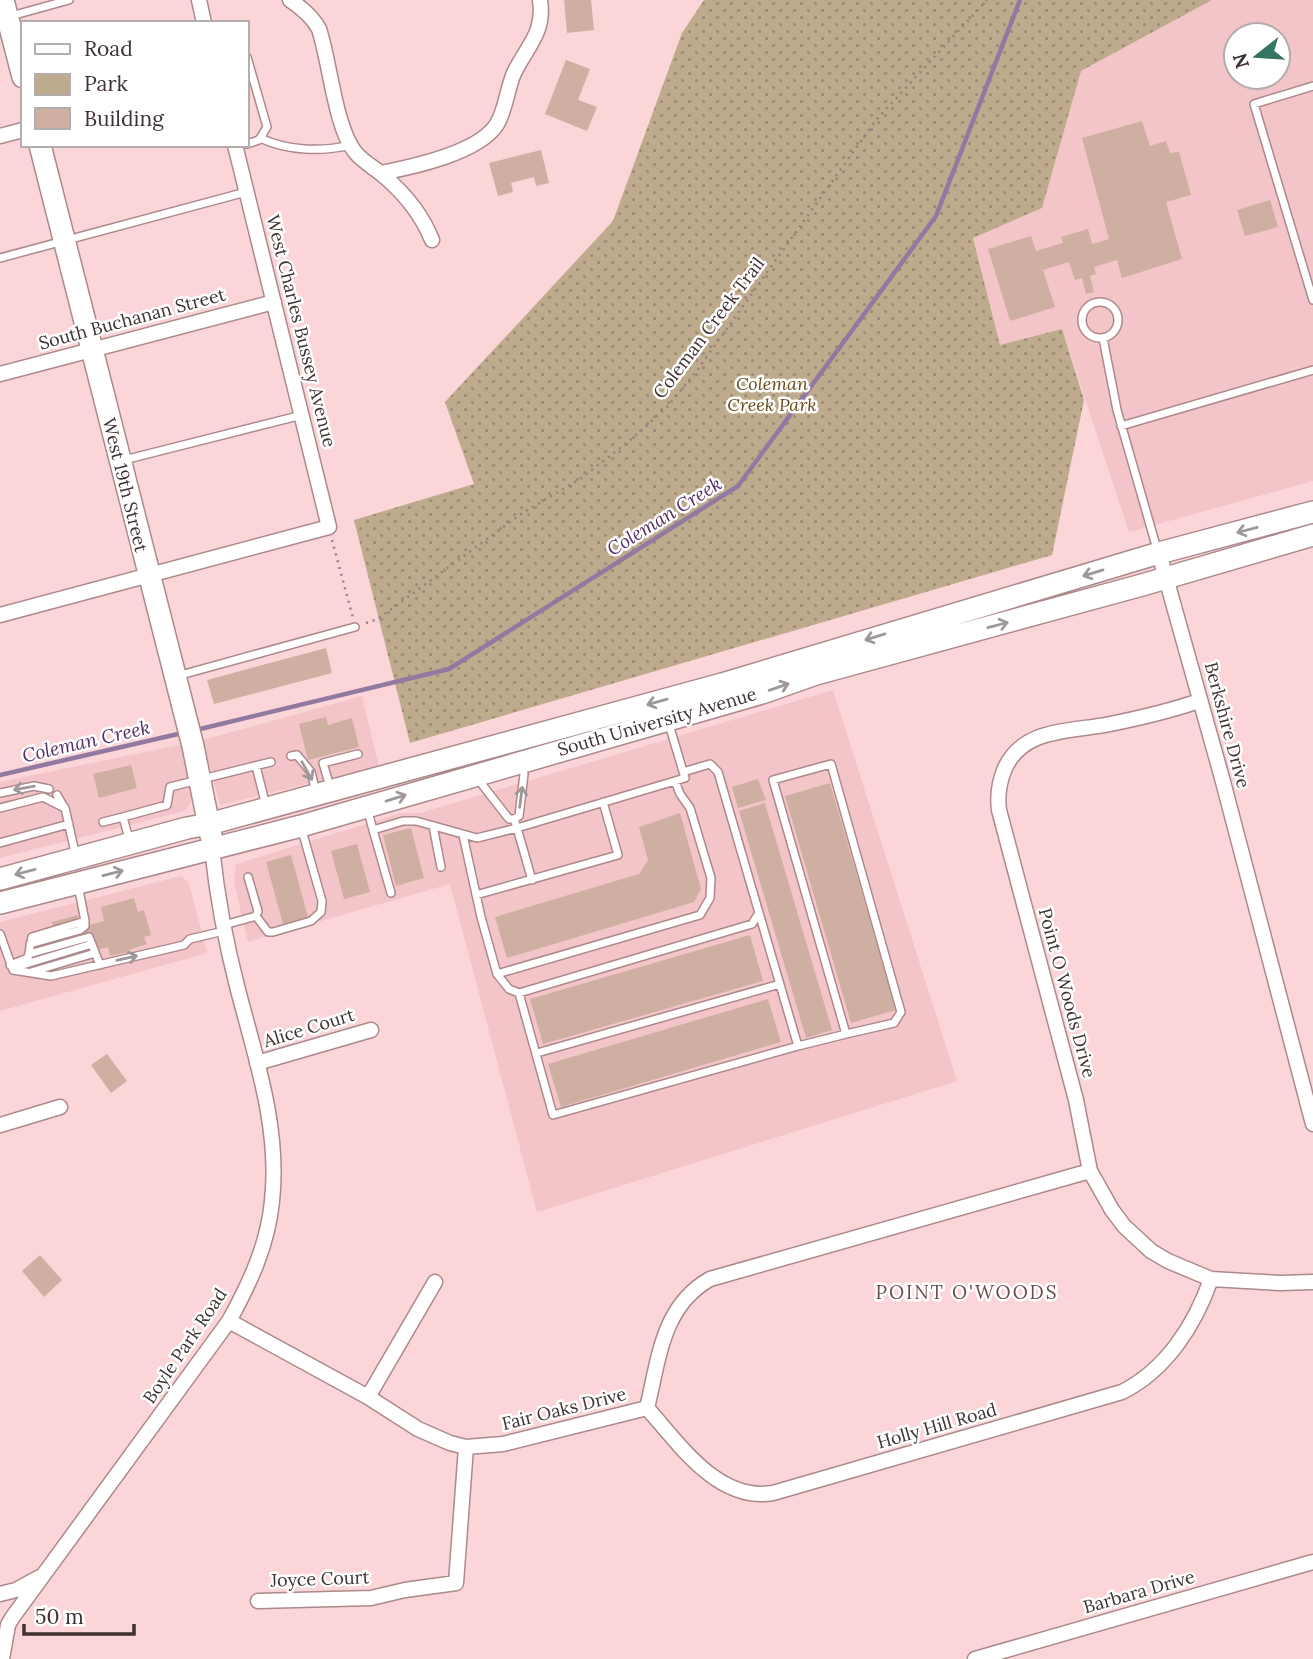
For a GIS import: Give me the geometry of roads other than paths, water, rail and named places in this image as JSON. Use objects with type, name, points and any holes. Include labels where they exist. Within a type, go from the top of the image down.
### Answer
[{"type":"main road","points":[[4,12],[21,71]]},
{"type":"main road","name":"West 19th Street","points":[[41,147],[193,746],[212,848]]},
{"type":"main road","name":"South University Avenue","points":[[0,879],[722,684],[1159,553],[1313,512]]},
{"type":"main road","name":"South University Avenue","points":[[0,903],[300,826],[816,674],[1313,535]]},
{"type":"street","points":[[199,0],[204,21]]},
{"type":"street","points":[[290,0],[309,15],[319,29],[338,109],[355,152],[411,204],[426,224],[432,240]]},
{"type":"street","points":[[380,173],[437,160],[490,132],[502,111],[513,74],[538,33],[542,12],[540,0]]},
{"type":"street","points":[[0,136],[21,131]]},
{"type":"street","name":"West Charles Bussey Avenue","points":[[149,576],[329,527],[246,192],[239,147]]},
{"type":"street","name":"South Buchanan Street","points":[[0,374],[274,302]]},
{"type":"street","name":"Berkshire Drive","points":[[1159,553],[1222,778],[1313,1124]]},
{"type":"street","points":[[0,615],[149,576]]},
{"type":"street","name":"Point O Woods Drive","points":[[1199,701],[1174,710],[1121,722],[1054,732],[1035,738],[1020,747],[1010,759],[998,792],[1005,836],[1076,1101],[1090,1171],[1112,1210],[1137,1240],[1168,1261],[1211,1279],[1313,1282]]},
{"type":"street","name":"Boyle Park Road","points":[[2,1659],[4,1622],[47,1573],[229,1321],[255,1270],[272,1201],[274,1160],[257,1063],[224,928],[212,848]]},
{"type":"street","name":"Alice Court","points":[[257,1063],[371,1030]]},
{"type":"street","points":[[0,1125],[61,1107]]},
{"type":"street","name":"Fair Oaks Drive","points":[[229,1321],[368,1397],[418,1429],[466,1447],[503,1444],[647,1408],[673,1315],[688,1294],[710,1279],[1090,1171]]},
{"type":"street","name":"Holly Hill Road","points":[[647,1408],[686,1451],[725,1485],[749,1493],[773,1493],[1122,1392],[1151,1374],[1169,1355],[1202,1303],[1211,1279]]},
{"type":"street","points":[[368,1397],[436,1282]]},
{"type":"street","name":"Joyce Court","points":[[258,1601],[371,1598],[456,1583],[466,1447]]},
{"type":"street","name":"Barbara Drive","points":[[975,1659],[1313,1562]]},
{"type":"street","points":[[0,1594],[16,1590],[47,1573]]},
{"type":"lane","points":[[4,12],[69,0]]},
{"type":"lane","points":[[248,60],[267,127],[260,138],[248,142]]},
{"type":"lane","points":[[1313,86],[1254,104],[1313,300]]},
{"type":"lane","points":[[260,138],[281,146],[306,149],[351,145]]},
{"type":"lane","points":[[0,258],[246,192]]},
{"type":"lane","points":[[1095,303],[1111,306],[1117,316],[1118,322],[1113,332],[1103,338],[1091,336],[1082,321],[1085,310],[1095,303]]},
{"type":"lane","name":"Berkshire Drive","points":[[1103,338],[1121,426],[1159,553]]},
{"type":"lane","points":[[1121,426],[1313,370]]},
{"type":"lane","points":[[120,461],[302,415]]},
{"type":"lane","points":[[174,677],[355,627]]},
{"type":"lane","points":[[373,830],[403,821],[416,821],[477,838],[685,778],[667,719]]},
{"type":"lane","points":[[324,792],[323,763],[358,754]]},
{"type":"lane","points":[[291,756],[297,755],[324,792]]},
{"type":"lane","points":[[475,775],[509,819],[514,819],[519,816],[524,774],[522,761]]},
{"type":"lane","points":[[103,822],[167,805],[170,787],[271,762]]},
{"type":"lane","points":[[683,772],[710,764],[719,772],[798,1046]]},
{"type":"lane","points":[[519,993],[553,1115],[798,1046],[894,1023],[901,1012],[831,764],[773,780],[846,1034]]},
{"type":"lane","points":[[256,766],[267,808]]},
{"type":"lane","points":[[497,974],[700,915],[710,898],[711,878],[690,808],[680,794],[675,780]]},
{"type":"lane","points":[[0,793],[34,786],[48,789]]},
{"type":"lane","points":[[57,795],[65,808],[76,858]]},
{"type":"lane","points":[[0,808],[43,797],[65,808]]},
{"type":"lane","points":[[476,895],[618,855],[603,802]]},
{"type":"lane","points":[[366,807],[391,893]]},
{"type":"lane","points":[[123,817],[130,844]]},
{"type":"lane","points":[[514,819],[532,880]]},
{"type":"lane","points":[[0,843],[69,824]]},
{"type":"lane","points":[[256,916],[268,932],[273,932],[312,921],[321,912],[322,901],[300,826]]},
{"type":"lane","points":[[433,827],[441,867]]},
{"type":"lane","points":[[463,835],[497,974],[509,989],[519,993],[751,924],[759,913]]},
{"type":"lane","points":[[248,877],[258,911],[256,916]]},
{"type":"lane","points":[[12,968],[28,958],[32,937],[85,921],[78,882]]},
{"type":"lane","points":[[12,968],[51,976],[184,945],[190,939],[256,916]]},
{"type":"lane","points":[[0,934],[12,968]]},
{"type":"lane","points":[[29,954],[89,937],[100,965]]},
{"type":"lane","points":[[12,968],[92,944]]},
{"type":"lane","points":[[27,973],[95,953]]},
{"type":"lane","points":[[537,1053],[780,985]]},
{"type":"waterway","name":"Coleman Creek","points":[[200,729],[449,669],[738,486],[936,216],[1020,0]]},
{"type":"waterway","name":"Coleman Creek","points":[[0,775],[178,734]]},
{"type":"district","name":"POINT O'WOODS","points":[[967,1292]]},
{"type":"park label","name":"Coleman Creek Park","points":[[772,394]]}]
